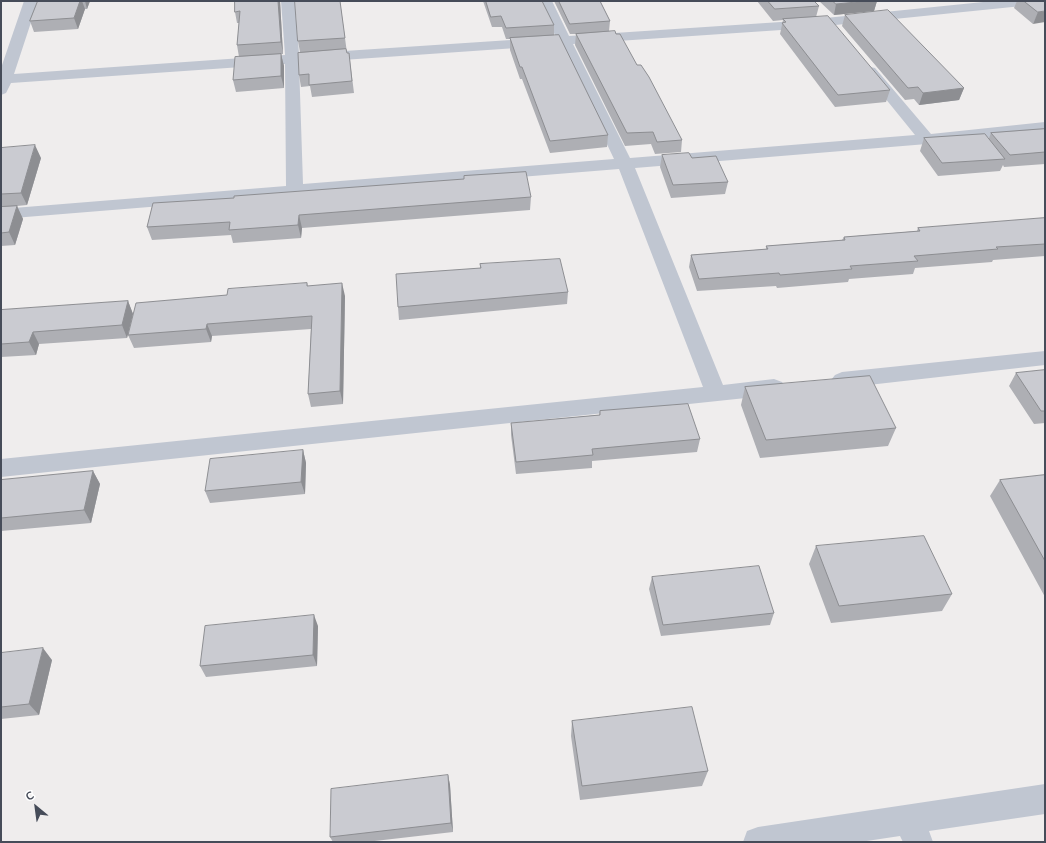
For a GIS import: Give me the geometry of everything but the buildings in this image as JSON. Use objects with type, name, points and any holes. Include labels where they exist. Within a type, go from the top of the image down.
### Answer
[{"type":"street","points":[[31,1],[2,83],[292,59],[796,25],[824,16],[1032,1]]},
{"type":"street","points":[[288,1],[292,59],[295,190]]},
{"type":"street","points":[[545,1],[624,164],[716,393]]},
{"type":"street","points":[[824,16],[838,33]]},
{"type":"street","points":[[863,63],[927,139]]},
{"type":"street","points":[[1,214],[927,139],[1045,127]]},
{"type":"street","points":[[825,381],[1045,358]]},
{"type":"street","points":[[1,468],[794,385]]},
{"type":"street","points":[[758,842],[913,831],[1045,799]]}]
